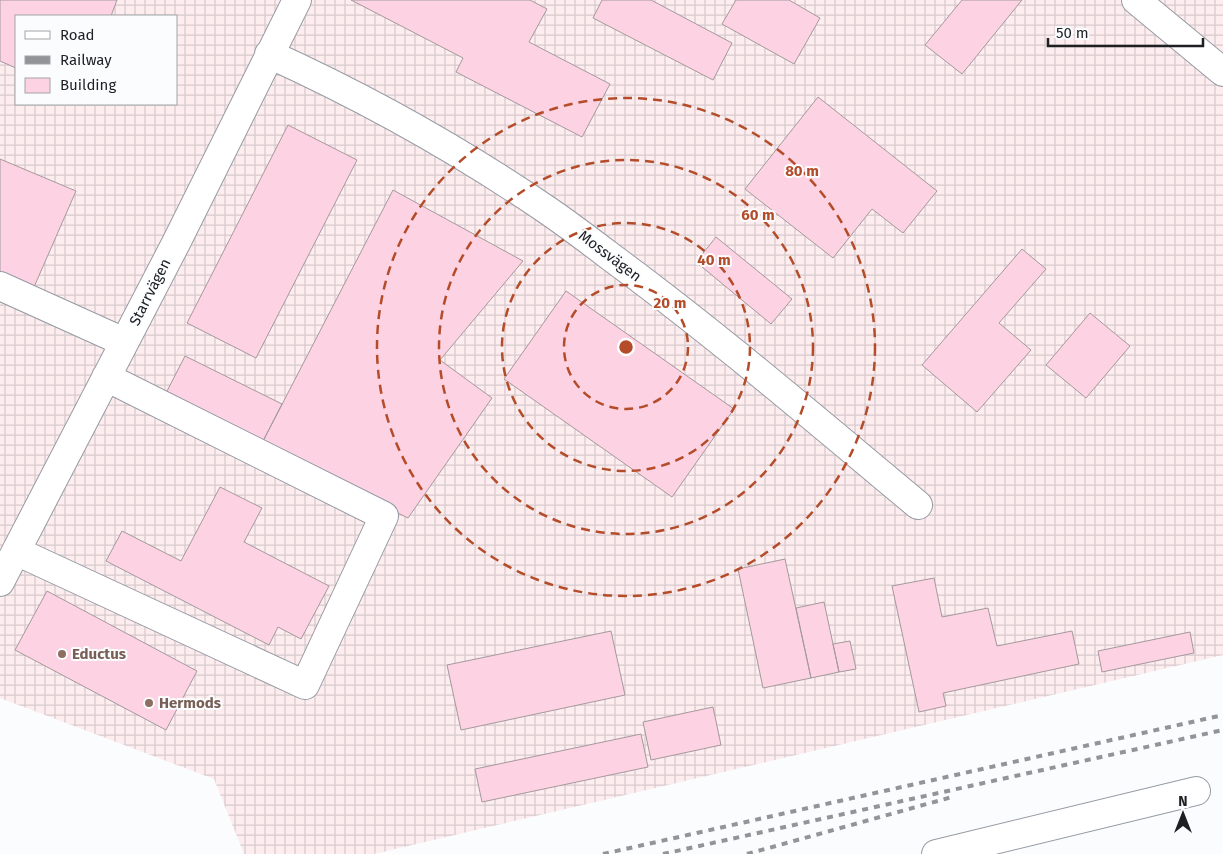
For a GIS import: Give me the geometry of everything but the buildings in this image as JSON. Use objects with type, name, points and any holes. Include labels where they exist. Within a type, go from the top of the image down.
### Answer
[{"type":"street","name":"Starrvägen","points":[[0,582],[297,0]]},
{"type":"street","points":[[1136,0],[1223,72]]},
{"type":"street","name":"Mossvägen","points":[[269,54],[419,129],[484,168],[548,210],[679,307],[918,505]]},
{"type":"street","points":[[0,286],[124,342]]},
{"type":"street","points":[[16,550],[305,685],[384,516],[106,377]]},
{"type":"street","points":[[936,854],[1196,791]]},
{"type":"shaded area","points":[[0,0],[1223,0],[1223,655],[374,854],[244,854],[214,779],[0,698]]},
{"type":"railway","points":[[603,854],[1223,715]]},
{"type":"railway","points":[[663,854],[1223,730]]},
{"type":"railway","points":[[747,854],[952,797]]},
{"type":"place","name":"Eductus","points":[[62,654]]},
{"type":"place","name":"Hermods","points":[[149,703]]}]
